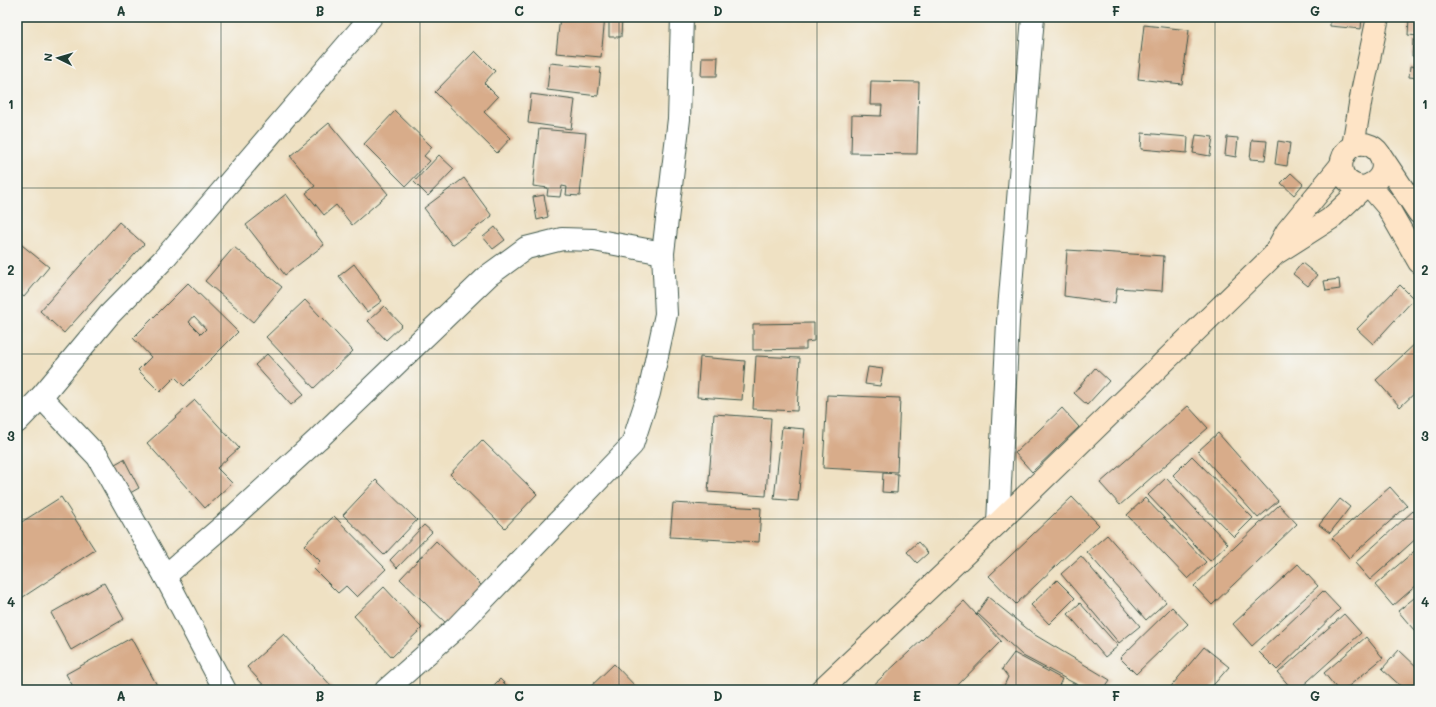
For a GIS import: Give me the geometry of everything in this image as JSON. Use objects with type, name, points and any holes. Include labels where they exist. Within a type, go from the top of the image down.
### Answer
[{"type":"street","points":[[17,422],[41,397],[109,315],[162,261],[371,17]]},
{"type":"street","points":[[386,690],[456,628],[632,445],[649,393],[666,314],[663,253],[679,119],[682,17]]},
{"type":"street","points":[[998,523],[1008,322],[1032,17]]},
{"type":"street","points":[[1353,146],[1362,92],[1378,17]]},
{"type":"street","points":[[1275,254],[1287,231],[1341,165],[1344,153],[1353,146],[1367,144],[1377,150],[1419,213]]},
{"type":"street","points":[[821,690],[998,523],[1275,254],[1330,219],[1366,186],[1374,182],[1382,173],[1383,162],[1381,156]]},
{"type":"street","points":[[1341,165],[1345,178],[1350,183],[1366,186],[1387,206],[1419,262]]},
{"type":"street","points":[[165,576],[279,475],[489,275],[526,248],[562,239],[594,240],[663,253]]},
{"type":"street","points":[[41,397],[98,457],[165,576],[225,690]]},
{"type":"building","points":[[560,17],[605,17],[601,57],[556,53]]},
{"type":"building","points":[[609,17],[622,17],[621,37],[609,37]]},
{"type":"building","points":[[1230,17],[1262,17],[1262,21]]},
{"type":"building","points":[[1330,17],[1362,17],[1361,29],[1330,26]]},
{"type":"building","points":[[1409,18],[1419,19],[1419,36],[1408,35]]},
{"type":"building","points":[[1144,25],[1189,30],[1182,84],[1138,79]]},
{"type":"building","points":[[1413,40],[1419,41],[1419,57],[1412,56]]},
{"type":"building","points":[[475,51],[495,71],[484,83],[498,97],[484,112],[511,138],[497,153],[435,92]]},
{"type":"building","points":[[702,57],[718,57],[717,76],[701,76]]},
{"type":"building","points":[[550,63],[601,68],[598,96],[547,90]]},
{"type":"building","points":[[1410,66],[1419,67],[1419,78],[1409,77]]},
{"type":"building","points":[[871,81],[919,82],[917,154],[851,153],[852,115],[881,116],[882,105],[870,105]]},
{"type":"building","points":[[531,94],[575,100],[571,129],[528,123]]},
{"type":"building","points":[[395,111],[432,147],[424,156],[430,161],[406,186],[364,144]]},
{"type":"building","points":[[329,123],[388,194],[352,225],[336,205],[324,215],[306,193],[315,186],[290,156]]},
{"type":"building","points":[[539,129],[586,133],[580,196],[566,195],[567,187],[562,186],[560,197],[547,196],[548,188],[533,186]]},
{"type":"building","points":[[1142,133],[1188,137],[1187,153],[1141,149]]},
{"type":"building","points":[[1196,135],[1213,137],[1210,156],[1193,153]]},
{"type":"building","points":[[1227,137],[1238,138],[1236,157],[1225,155]]},
{"type":"building","points":[[1252,140],[1267,141],[1265,160],[1250,159]]},
{"type":"building","points":[[1278,141],[1290,143],[1287,166],[1275,164]]},
{"type":"building","points":[[439,155],[454,169],[428,196],[414,182]]},
{"type":"building","points":[[1291,173],[1303,184],[1294,195],[1281,183]]},
{"type":"building","points":[[464,178],[492,216],[452,245],[424,208]]},
{"type":"building","points":[[286,194],[324,245],[285,275],[246,225]]},
{"type":"building","points":[[544,195],[548,217],[537,220],[533,197]]},
{"type":"building","points":[[119,222],[144,244],[64,333],[40,311]]},
{"type":"building","points":[[495,227],[505,240],[493,249],[483,237]]},
{"type":"building","points":[[17,241],[49,267],[24,297],[17,292]]},
{"type":"building","points":[[234,247],[282,287],[253,322],[205,281]]},
{"type":"building","points":[[1067,250],[1164,256],[1162,291],[1117,288],[1115,303],[1064,296]]},
{"type":"building","points":[[1302,263],[1317,275],[1308,286],[1293,274]]},
{"type":"building","points":[[354,264],[382,301],[367,312],[339,276]]},
{"type":"building","points":[[1339,279],[1340,289],[1326,291],[1324,281]]},
{"type":"building","points":[[188,283],[238,332],[184,386],[175,377],[160,392],[138,370],[151,357],[133,338]],"holes":[[[194,316],[206,329],[201,334],[189,322]]]},
{"type":"building","points":[[1400,285],[1414,299],[1373,344],[1357,329]]},
{"type":"building","points":[[305,300],[353,351],[314,388],[266,337]]},
{"type":"building","points":[[384,306],[402,325],[386,340],[368,321]]},
{"type":"building","points":[[814,323],[814,341],[806,342],[806,349],[753,350],[753,324]]},
{"type":"building","points":[[1417,342],[1419,344],[1419,389],[1400,407],[1376,380]]},
{"type":"building","points":[[267,354],[304,394],[291,405],[255,365]]},
{"type":"building","points":[[756,356],[800,358],[797,411],[753,409]]},
{"type":"building","points":[[700,357],[745,361],[742,400],[697,397]]},
{"type":"building","points":[[868,367],[883,369],[880,386],[865,384]]},
{"type":"building","points":[[1095,368],[1109,381],[1087,405],[1074,393]]},
{"type":"building","points":[[827,395],[900,398],[897,472],[823,468]]},
{"type":"building","points":[[195,400],[239,448],[217,468],[232,483],[205,508],[147,443]]},
{"type":"building","points":[[1188,406],[1208,428],[1120,505],[1100,483]]},
{"type":"building","points":[[1062,408],[1079,427],[1032,472],[1015,453]]},
{"type":"building","points":[[714,414],[771,418],[766,496],[708,492]]},
{"type":"building","points":[[782,427],[805,429],[798,501],[774,499]]},
{"type":"building","points":[[1218,433],[1278,501],[1258,518],[1198,451]]},
{"type":"building","points":[[482,440],[537,494],[505,528],[450,474]]},
{"type":"building","points":[[1192,456],[1253,518],[1234,537],[1173,475]]},
{"type":"building","points":[[124,459],[139,488],[123,497],[108,468]]},
{"type":"building","points":[[883,473],[898,474],[897,493],[882,492]]},
{"type":"building","points":[[1166,478],[1228,544],[1210,561],[1148,495]]},
{"type":"building","points":[[376,480],[417,520],[384,555],[343,515]]},
{"type":"building","points":[[1390,487],[1407,506],[1349,558],[1332,538]]},
{"type":"building","points":[[61,497],[95,550],[20,599],[17,594],[17,525]]},
{"type":"building","points":[[1072,497],[1099,525],[1016,604],[989,576]]},
{"type":"building","points":[[1145,498],[1206,562],[1188,579],[1127,515]]},
{"type":"building","points":[[1340,499],[1350,507],[1330,533],[1319,525]]},
{"type":"building","points":[[673,503],[761,508],[759,542],[670,537]]},
{"type":"building","points":[[1279,505],[1297,524],[1212,605],[1194,586]]},
{"type":"building","points":[[1413,511],[1419,518],[1419,536],[1370,580],[1355,563]]},
{"type":"building","points":[[334,516],[386,569],[357,597],[346,586],[338,593],[313,568],[320,561],[304,545]]},
{"type":"building","points":[[424,525],[432,532],[397,568],[390,560]]},
{"type":"building","points":[[1107,535],[1166,602],[1146,620],[1087,552]]},
{"type":"building","points":[[436,541],[483,587],[447,624],[400,579]]},
{"type":"building","points":[[918,542],[928,553],[917,563],[907,552]]},
{"type":"building","points":[[1419,547],[1419,583],[1393,606],[1375,585]]},
{"type":"building","points":[[1081,556],[1140,626],[1119,643],[1061,574]]},
{"type":"building","points":[[1298,564],[1318,586],[1252,646],[1233,624]]},
{"type":"building","points":[[1057,580],[1075,598],[1049,624],[1031,605]]},
{"type":"building","points":[[104,583],[124,619],[71,650],[51,613]]},
{"type":"building","points":[[384,587],[422,628],[392,657],[354,616]]},
{"type":"building","points":[[1323,591],[1340,609],[1277,670],[1259,652]]},
{"type":"building","points":[[1419,594],[1419,626],[1414,630],[1398,611]]},
{"type":"building","points":[[988,597],[1035,635],[1110,680],[1103,690],[1087,690],[1023,656],[977,613]]},
{"type":"building","points":[[964,601],[1001,641],[953,690],[868,690]]},
{"type":"building","points":[[1080,603],[1118,646],[1105,657],[1068,614]]},
{"type":"building","points":[[1172,607],[1188,624],[1136,674],[1120,658]]},
{"type":"building","points":[[1344,614],[1361,633],[1298,690],[1293,690],[1278,673]]},
{"type":"building","points":[[284,634],[335,690],[268,690],[247,667]]},
{"type":"building","points":[[1366,637],[1383,658],[1344,690],[1338,690],[1324,673]]},
{"type":"building","points":[[131,638],[159,689],[75,690],[66,674]]},
{"type":"building","points":[[1204,647],[1229,667],[1209,690],[1168,690]]},
{"type":"building","points":[[1399,650],[1419,669],[1419,690],[1405,690],[1382,669]]},
{"type":"building","points":[[1014,653],[1062,679],[1057,690],[1002,690],[1008,677],[1002,669]]},
{"type":"building","points":[[614,664],[639,690],[587,690]]},
{"type":"building","points":[[500,679],[511,690],[489,690]]}]
